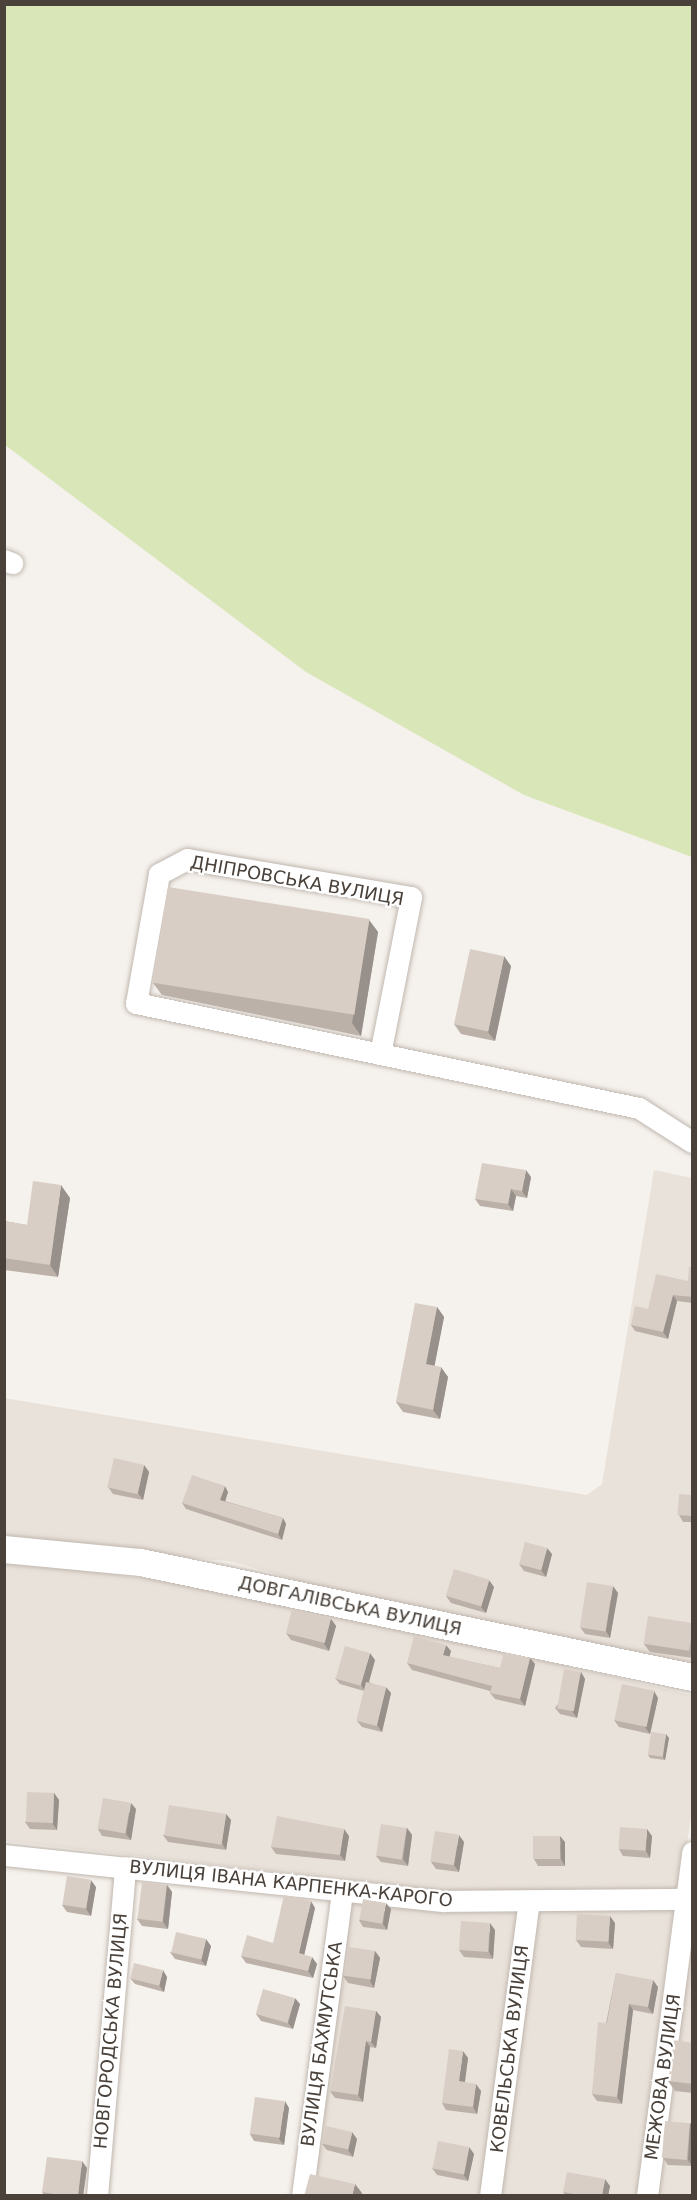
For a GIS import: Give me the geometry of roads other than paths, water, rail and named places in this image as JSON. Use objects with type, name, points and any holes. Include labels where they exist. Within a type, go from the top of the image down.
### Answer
[{"type":"street","name":"ДНІПРОВСЬКА ВУЛИЦЯ","points":[[380,1054],[411,897],[187,859],[159,874],[136,1003],[380,1054],[639,1108],[693,1142]]},
{"type":"street","name":"ДОВГАЛІВСЬКА ВУЛИЦЯ","points":[[4,1549],[191,1572],[693,1677]]},
{"type":"street","name":"МЕЖОВА ВУЛИЦЯ","points":[[647,2196],[693,1852]]},
{"type":"street","name":"ВУЛИЦЯ ІВАНА КАРПЕНКА-КАРОГО","points":[[4,1855],[342,1892],[529,1902],[687,1899]]},
{"type":"street","name":"НОВГОРОДСЬКА ВУЛИЦЯ","points":[[97,2196],[126,1867]]},
{"type":"street","name":"ВУЛИЦЯ БАХМУТСЬКА","points":[[302,2196],[342,1892]]},
{"type":"street","name":"КОВЕЛЬСЬКА ВУЛИЦЯ","points":[[490,2196],[529,1902]]}]
